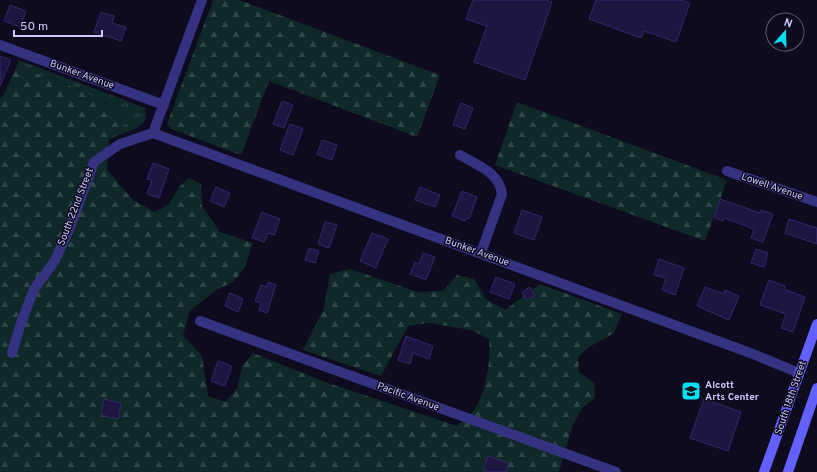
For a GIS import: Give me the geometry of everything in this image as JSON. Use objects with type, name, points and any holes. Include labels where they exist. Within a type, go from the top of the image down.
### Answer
[{"type":"main road","name":"South 18th Street","points":[[764,472],[817,324]]},
{"type":"main road","points":[[788,472],[817,388]]},
{"type":"street","points":[[153,133],[202,0]]},
{"type":"street","name":"Bunker Avenue","points":[[0,45],[164,105]]},
{"type":"street","name":"Bunker Avenue","points":[[153,133],[799,373]]},
{"type":"street","name":"South 22nd Street","points":[[12,353],[20,326],[34,289],[54,262],[69,230],[94,162],[120,144],[153,133]]},
{"type":"street","points":[[460,155],[484,169],[500,183],[502,194],[481,254]]},
{"type":"street","name":"Lowell Avenue","points":[[727,171],[817,202]]},
{"type":"street","name":"Pacific Avenue","points":[[200,321],[616,472]]},
{"type":"green space","points":[[213,0],[239,0],[440,75],[417,137],[269,81],[241,155],[171,129],[167,124]]},
{"type":"green space","points":[[19,60],[145,108],[146,120],[137,128],[109,139],[122,128],[120,117],[112,109],[101,101],[72,86],[16,68]]},
{"type":"green space","points":[[16,68],[72,86],[101,101],[119,116],[122,128],[109,139],[107,170],[134,201],[155,212],[169,204],[179,187],[189,178],[201,184],[202,206],[220,232],[253,243],[244,269],[233,282],[216,290],[190,311],[183,335],[202,356],[208,396],[225,402],[237,389],[242,366],[253,353],[328,383],[457,426],[469,416],[475,409],[483,393],[489,365],[489,339],[471,330],[429,323],[408,326],[381,376],[303,350],[324,308],[330,274],[350,269],[418,292],[443,291],[457,275],[474,279],[486,299],[505,310],[540,284],[622,314],[614,333],[591,346],[578,357],[579,372],[594,383],[595,398],[583,407],[572,427],[559,472],[0,472],[0,98],[3,96]]},
{"type":"green space","points":[[517,102],[727,180],[705,241],[495,165]]},
{"type":"building","points":[[473,0],[546,0],[552,2],[525,80],[474,62],[487,26],[466,19]]},
{"type":"building","points":[[596,0],[681,0],[690,3],[676,42],[644,31],[641,38],[589,19]]},
{"type":"building","points":[[10,5],[26,11],[20,27],[4,21]]},
{"type":"building","points":[[101,12],[114,16],[112,23],[126,27],[121,41],[94,32]]},
{"type":"building","points":[[0,56],[11,60],[0,86]]},
{"type":"building","points":[[282,101],[293,105],[284,128],[273,124]]},
{"type":"building","points":[[461,103],[473,108],[465,129],[453,125]]},
{"type":"building","points":[[290,124],[303,129],[293,155],[280,150]]},
{"type":"building","points":[[322,140],[337,145],[332,160],[317,154]]},
{"type":"building","points":[[153,163],[169,169],[159,198],[147,194],[152,180],[147,179]]},
{"type":"building","points":[[216,187],[230,193],[224,207],[210,201]]},
{"type":"building","points":[[420,187],[440,195],[435,207],[415,200]]},
{"type":"building","points":[[462,191],[477,197],[469,219],[466,218],[465,221],[452,216]]},
{"type":"building","points":[[720,199],[760,213],[761,210],[773,214],[763,242],[751,238],[754,229],[724,218],[723,221],[714,218]]},
{"type":"building","points":[[522,210],[542,217],[534,240],[514,233]]},
{"type":"building","points":[[262,212],[280,219],[274,235],[268,233],[264,242],[252,238]]},
{"type":"building","points":[[789,219],[817,228],[817,244],[785,233]]},
{"type":"building","points":[[325,222],[337,225],[329,248],[318,244]]},
{"type":"building","points":[[372,233],[388,239],[376,268],[360,261]]},
{"type":"building","points":[[309,248],[319,251],[315,263],[305,260]]},
{"type":"building","points":[[756,249],[768,253],[764,267],[751,263]]},
{"type":"building","points":[[423,253],[435,257],[426,280],[410,274],[415,262],[419,264]]},
{"type":"building","points":[[659,259],[684,268],[675,295],[662,290],[666,278],[654,275]]},
{"type":"building","points":[[496,277],[515,284],[509,299],[490,292]]},
{"type":"building","points":[[769,280],[785,286],[784,289],[805,297],[793,332],[781,328],[786,314],[760,305]]},
{"type":"building","points":[[268,282],[276,285],[267,313],[259,310],[261,303],[255,301],[261,285],[266,287]]},
{"type":"building","points":[[530,287],[535,295],[527,300],[522,292]]},
{"type":"building","points":[[705,287],[724,294],[725,290],[739,296],[729,320],[697,306]]},
{"type":"building","points":[[230,293],[243,299],[238,312],[225,306]]},
{"type":"building","points":[[406,336],[433,346],[429,359],[413,353],[410,364],[398,360]]},
{"type":"building","points":[[218,361],[232,366],[225,386],[211,381]]},
{"type":"building","points":[[104,399],[121,403],[118,419],[101,415]]},
{"type":"building","points":[[704,399],[741,412],[728,451],[690,438]]},
{"type":"building","points":[[488,456],[508,463],[506,472],[490,472],[483,470]]},
{"type":"place","name":"Alcott Arts Center","points":[[691,391]]}]
